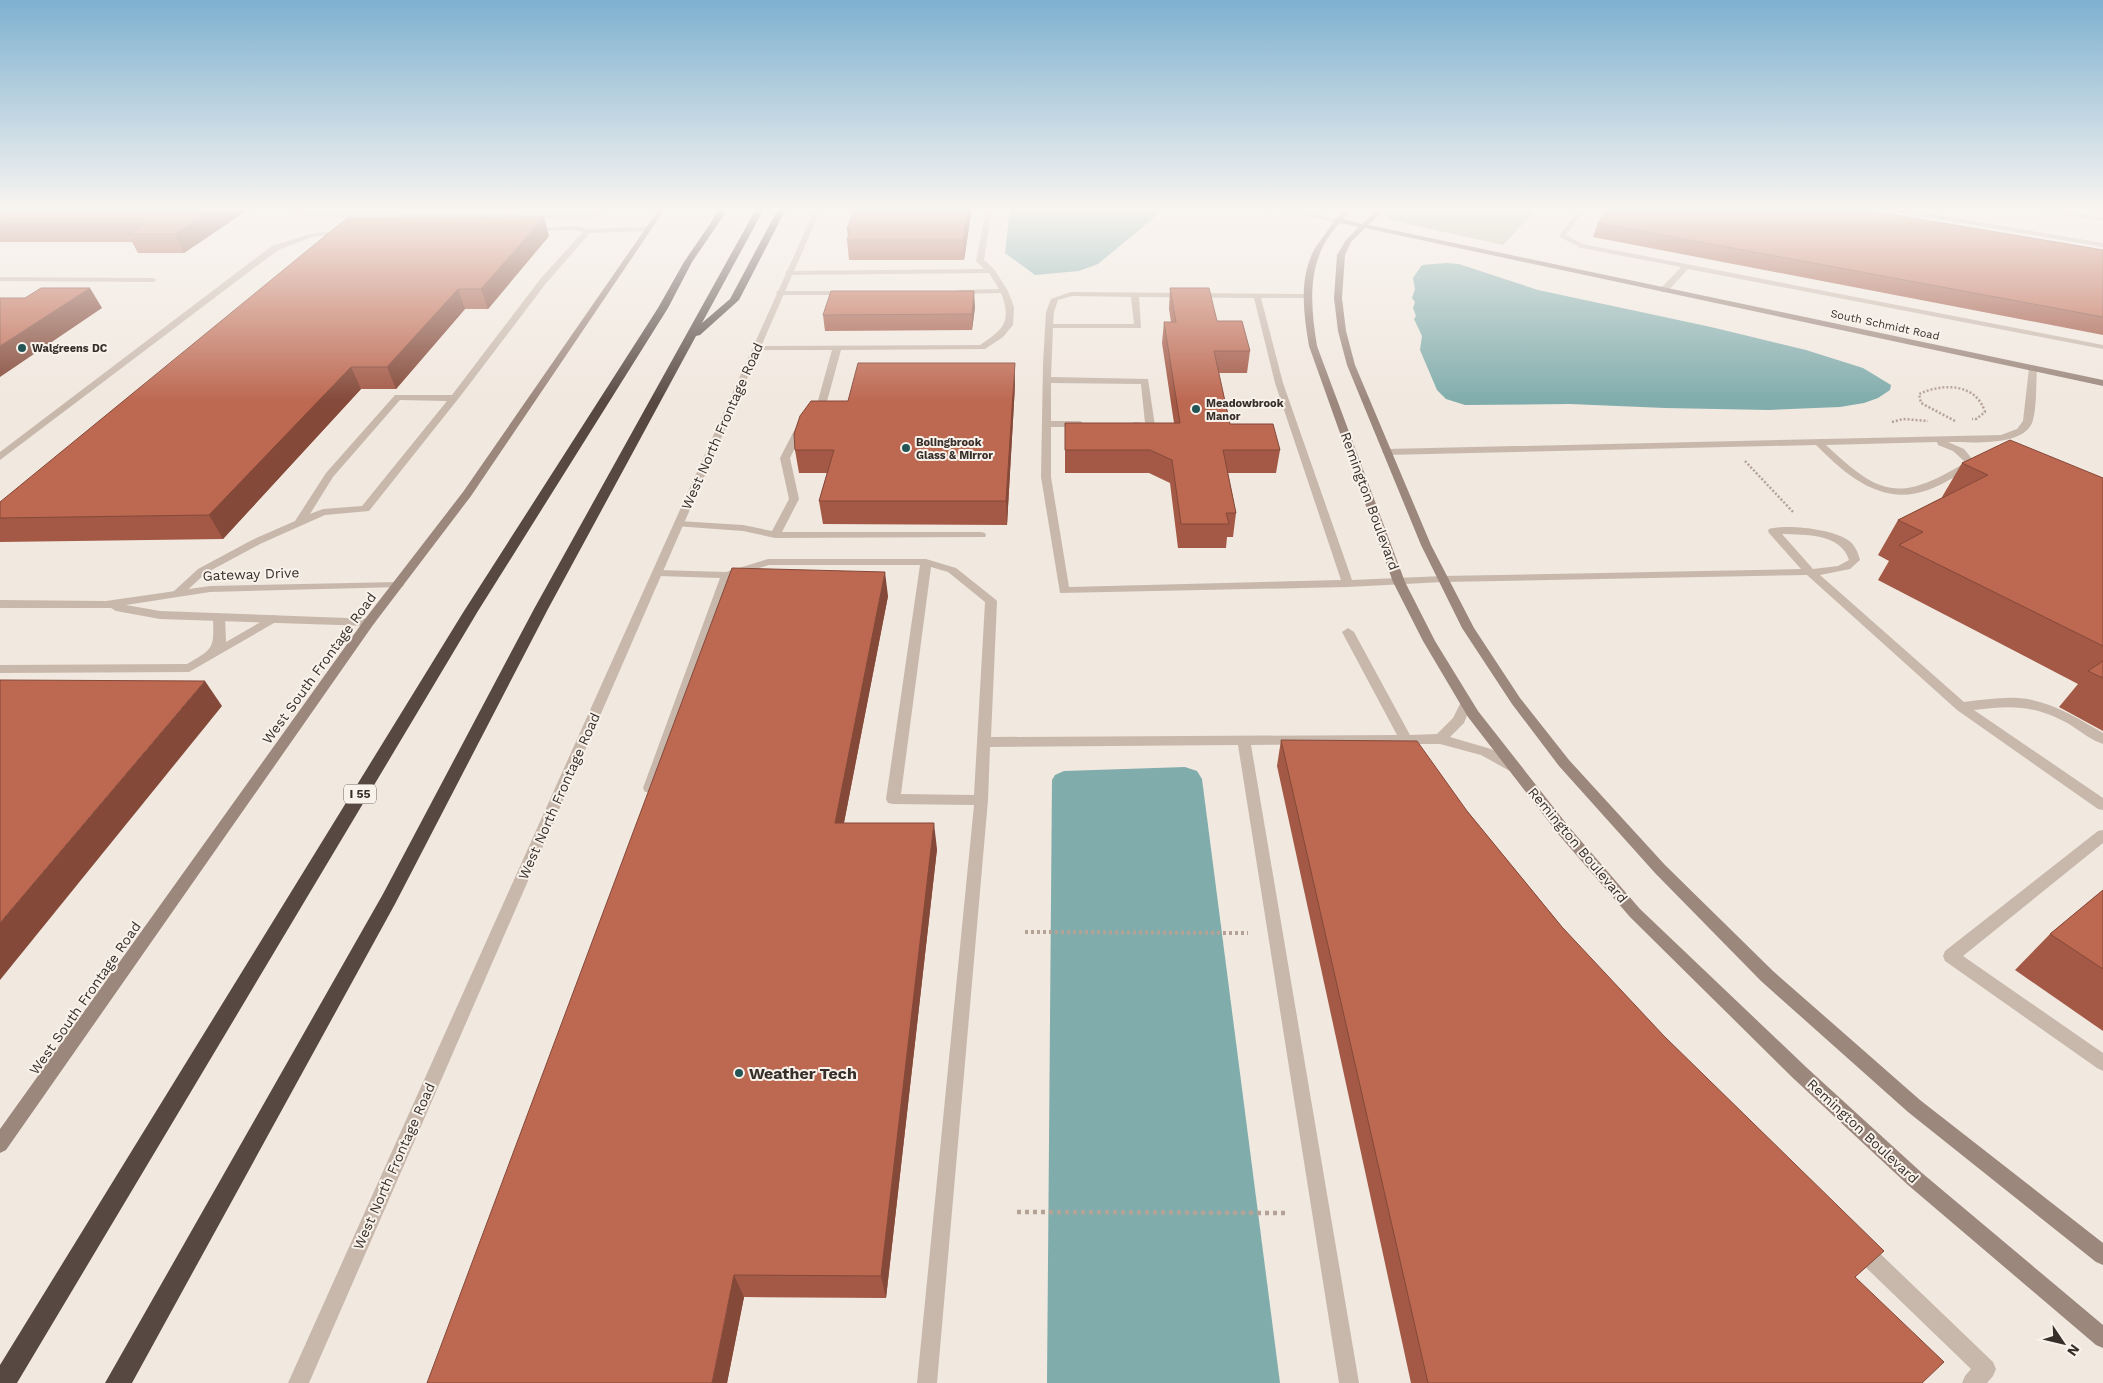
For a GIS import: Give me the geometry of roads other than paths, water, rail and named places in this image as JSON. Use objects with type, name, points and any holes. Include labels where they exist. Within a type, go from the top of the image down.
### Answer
[{"type":"highway","name":"I 55","points":[[3,1383],[470,611],[663,308],[682,274]]},
{"type":"highway","points":[[118,1383],[389,899],[541,609],[725,274]]},
{"type":"highway","points":[[689,340],[734,300],[748,274]]},
{"type":"street","points":[[0,457],[242,274]]},
{"type":"street","points":[[177,594],[202,571],[256,542],[323,512],[365,509],[550,274]]},
{"type":"street","name":"West South Frontage Road","points":[[0,1144],[369,622],[467,494],[618,274]]},
{"type":"street","points":[[789,274],[820,274]]},
{"type":"street","name":"West North Frontage Road","points":[[298,1383],[789,274]]},
{"type":"street","points":[[757,348],[982,347],[1000,335],[1010,323],[1010,308],[1004,291],[993,274]]},
{"type":"street","name":"Remington Boulevard","points":[[1309,274],[1307,315],[1313,346],[1399,582],[1429,641],[1466,703],[1564,832],[1635,913],[1794,1067],[1915,1179],[2102,1337]]},
{"type":"street","points":[[1340,274],[1338,298],[1342,331],[1351,365],[1426,545],[1468,628],[1516,701],[1564,764],[1660,869],[1767,976],[1914,1106],[2103,1255]]},
{"type":"street","name":"South Schmidt Road","points":[[1586,274],[2103,383]]},
{"type":"street","points":[[1664,290],[1680,274]]},
{"type":"street","points":[[1726,274],[2103,347]]},
{"type":"street","points":[[0,279],[153,280]]},
{"type":"street","points":[[945,292],[1004,291]]},
{"type":"street","points":[[780,294],[858,293]]},
{"type":"street","points":[[1307,296],[1071,294],[1055,299],[1050,312],[1046,477],[1064,591],[1348,584],[1443,579],[1810,572],[1844,568],[1852,565],[1855,560],[1855,554],[1845,545],[1830,537],[1806,532],[1773,531],[1810,572],[1962,707],[2103,805]]},
{"type":"street","points":[[1050,326],[1138,326],[1135,295]]},
{"type":"street","points":[[1257,296],[1279,383],[1348,584]]},
{"type":"street","points":[[775,535],[794,499],[785,458],[803,423],[821,405],[836,348]]},
{"type":"street","points":[[1387,452],[2001,438],[2015,434],[2025,428],[2028,421],[2033,368]]},
{"type":"street","points":[[1047,380],[1145,381],[1150,426],[1122,425]]},
{"type":"street","points":[[299,523],[329,475],[398,397],[454,398]]},
{"type":"street","points":[[1046,424],[1093,425]]},
{"type":"street","points":[[1999,450],[2008,446],[2015,434]]},
{"type":"street","points":[[1929,440],[1951,446],[1967,456],[1970,460],[1968,465],[1963,468]]},
{"type":"street","points":[[1818,442],[1853,476],[1886,489],[1904,491],[1919,490],[1981,459]]},
{"type":"street","points":[[679,524],[743,528],[775,535],[981,535]]},
{"type":"street","points":[[658,573],[727,574],[768,562],[926,562],[952,570],[991,601],[981,800],[927,1383]]},
{"type":"street","points":[[926,562],[893,799],[981,800]]},
{"type":"street","points":[[643,807],[727,574]]},
{"type":"street","name":"Gateway Drive","points":[[0,604],[106,605],[210,589],[398,585]]},
{"type":"street","name":"Gateway Drive","points":[[106,605],[160,615],[369,622]]},
{"type":"street","points":[[213,654],[220,642],[220,617]]},
{"type":"street","points":[[0,669],[189,668],[275,619]]},
{"type":"street","points":[[1348,632],[1406,740],[1424,763]]},
{"type":"street","points":[[1962,707],[2018,702],[2039,706],[2057,712],[2103,739]]},
{"type":"street","points":[[1440,739],[1459,720],[1466,703]]},
{"type":"street","points":[[984,742],[1440,739],[1486,752],[1517,770]]},
{"type":"street","points":[[1244,741],[1349,1383]]},
{"type":"street","points":[[2103,835],[1951,956],[2103,1063]]},
{"type":"street","points":[[1850,1238],[1986,1369],[1972,1383]]},
{"type":"water","points":[[1416,274],[1488,274],[1538,290],[1711,327],[1806,350],[1863,368],[1891,385],[1890,390],[1878,398],[1864,403],[1840,407],[1769,410],[1570,404],[1465,405],[1446,399],[1437,390],[1420,350],[1422,336],[1414,319],[1416,316],[1413,308],[1415,302],[1412,298],[1415,289],[1413,278]]},
{"type":"water","points":[[1185,767],[1197,771],[1202,779],[1280,1383],[1047,1383],[1052,780],[1055,775],[1064,771]]},
{"type":"place","name":"Walgreens DC","points":[[22,348]]},
{"type":"place","name":"Meadowbrook Manor","points":[[1196,409]]},
{"type":"place","name":"Bolingbrook Glass & Mirror","points":[[906,448]]},
{"type":"place","name":"Weather Tech","points":[[739,1073]]}]
